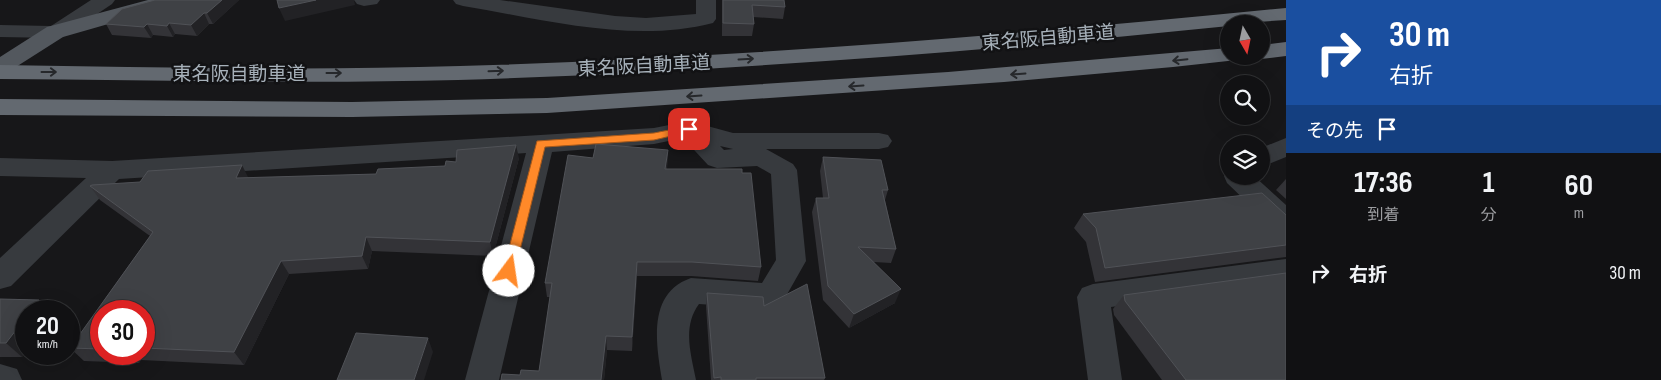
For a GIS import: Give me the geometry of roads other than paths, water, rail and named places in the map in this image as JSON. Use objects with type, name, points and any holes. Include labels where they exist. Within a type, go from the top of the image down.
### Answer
[{"type":"highway","name":"東名阪自動車道","points":[[0,72],[455,73],[619,67],[890,51],[1081,35],[1286,14]]},
{"type":"highway","points":[[1270,51],[1286,49]]},
{"type":"highway","name":"東名阪自動車道","points":[[0,107],[260,110],[474,108],[637,100],[908,82],[1120,67],[1220,56]]},
{"type":"main road","points":[[0,67],[49,36],[171,0]]},
{"type":"street","points":[[0,32],[49,36],[104,0]]},
{"type":"street","points":[[364,0],[370,0]]},
{"type":"street","points":[[463,0],[608,22],[636,24],[690,22],[706,19],[706,0]]},
{"type":"street","points":[[0,168],[112,170],[654,136],[689,129],[733,140],[879,141]]},
{"type":"street","points":[[678,380],[672,342],[675,311],[691,291],[770,296],[791,261],[784,170],[761,157],[717,159],[689,129]]},
{"type":"street","points":[[482,380],[540,144]]},
{"type":"street","points":[[1270,154],[1286,147]]},
{"type":"street","points":[[0,277],[112,170]]},
{"type":"street","points":[[1247,185],[1286,222]]},
{"type":"street","points":[[1105,380],[1092,296],[1286,271]]},
{"type":"street","points":[[0,380],[5,380]]}]
